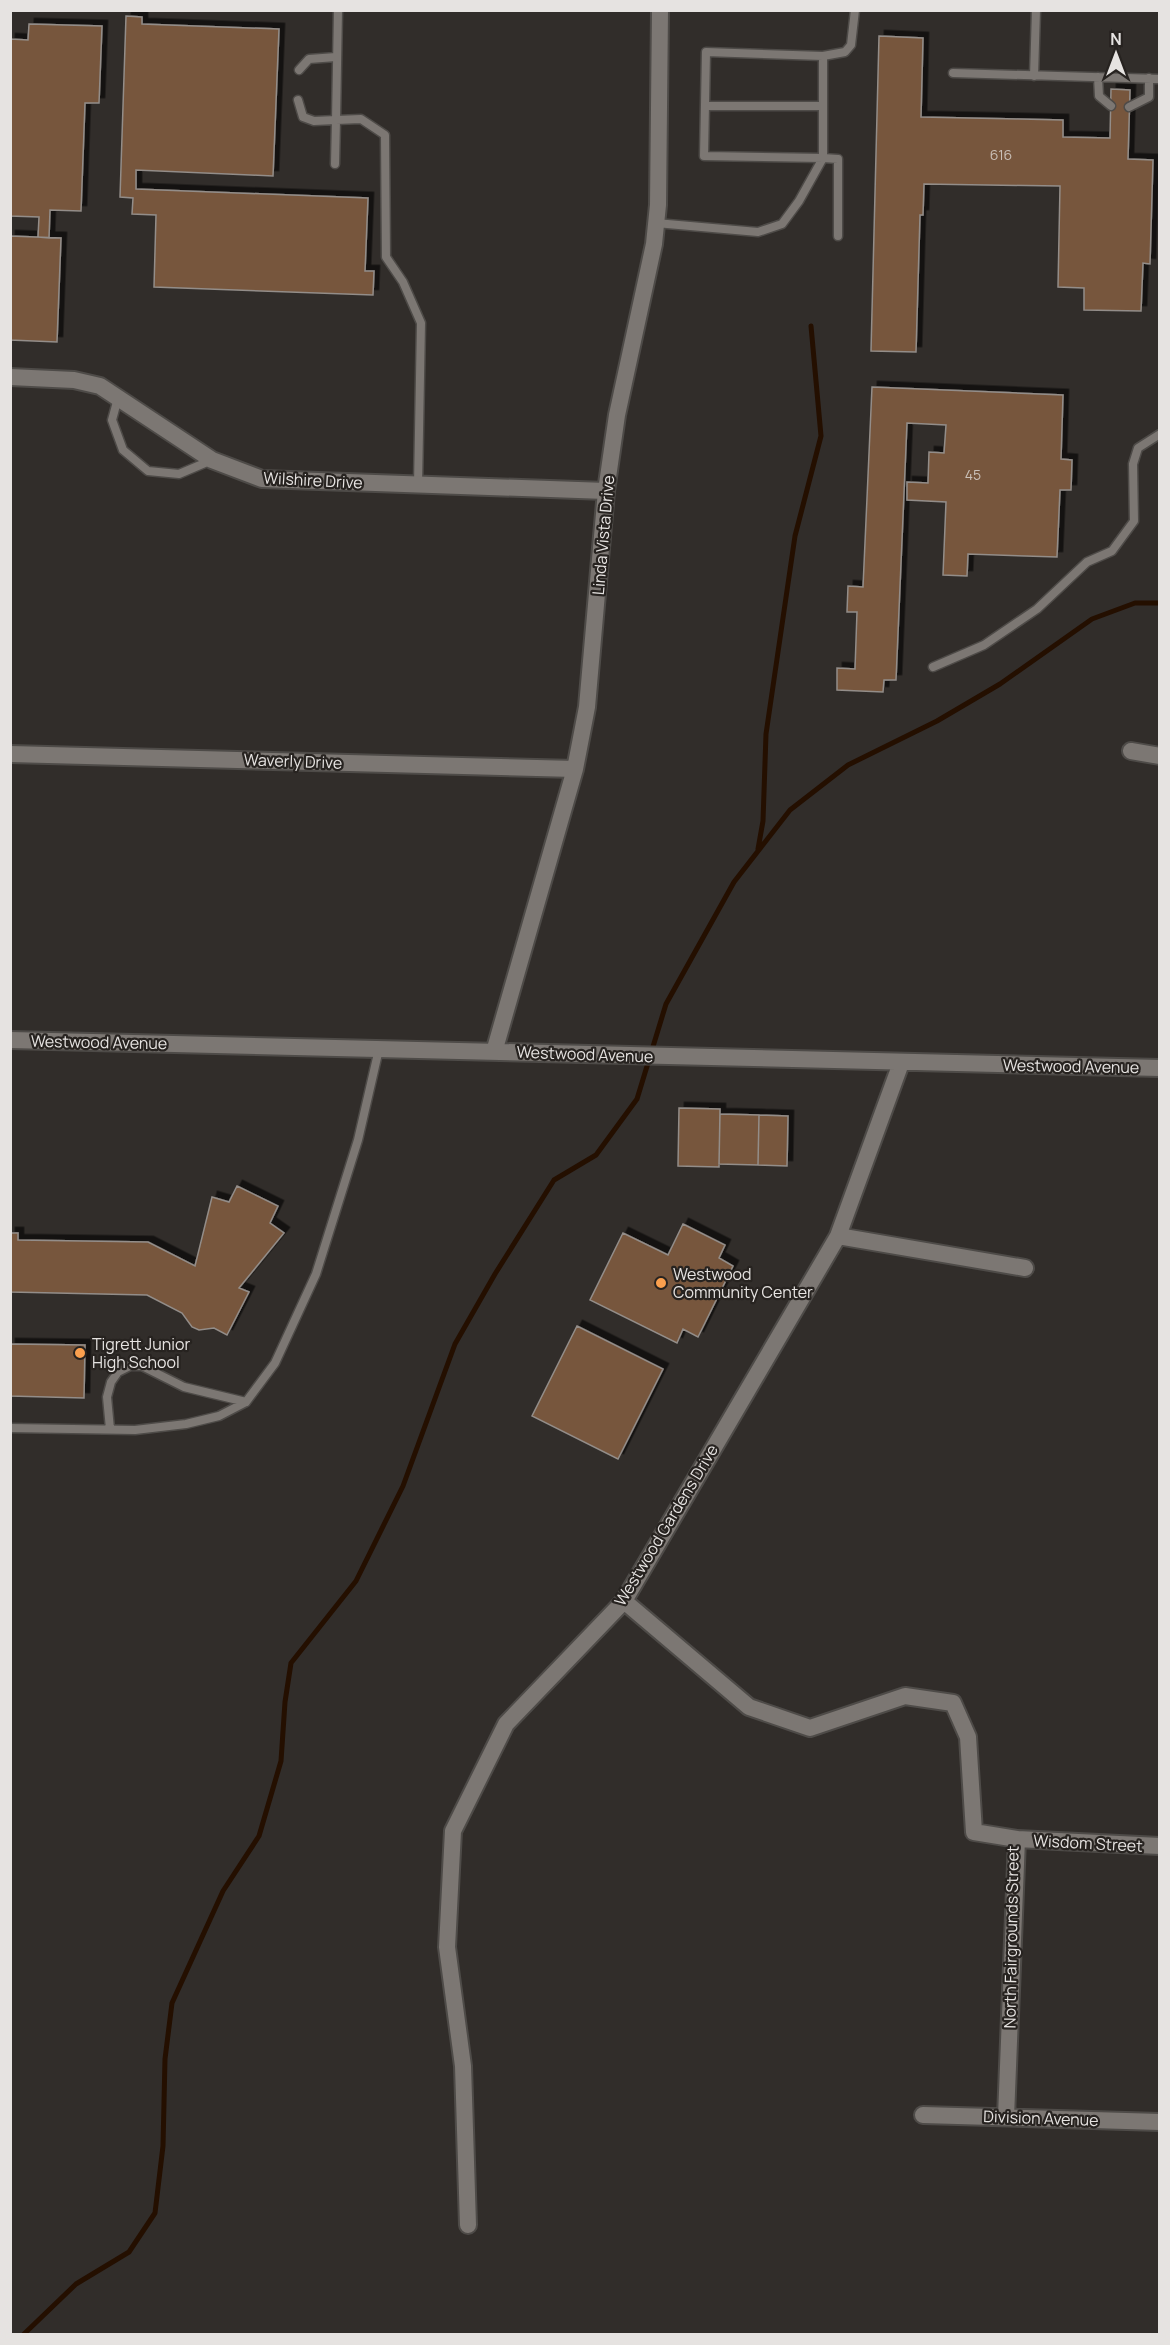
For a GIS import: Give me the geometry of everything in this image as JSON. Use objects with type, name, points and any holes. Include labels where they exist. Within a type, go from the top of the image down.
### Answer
[{"type":"street","name":"Linda Vista Drive","points":[[494,1052],[575,769],[587,708],[606,491],[617,415],[654,244],[660,10]]},
{"type":"street","name":"Wilshire Drive","points":[[10,377],[74,380],[100,386],[212,460],[262,479],[606,491]]},
{"type":"street","points":[[1131,750],[1160,756]]},
{"type":"street","name":"Waverly Drive","points":[[10,753],[575,769]]},
{"type":"street","name":"Westwood Avenue","points":[[10,1040],[1160,1068]]},
{"type":"street","name":"Westwood Gardens Drive","points":[[468,2224],[463,2066],[447,1947],[453,1830],[506,1724],[624,1600],[838,1236],[901,1063]]},
{"type":"street","points":[[838,1236],[1025,1268]]},
{"type":"street","name":"North Fairgrounds Street","points":[[624,1600],[749,1707],[810,1728],[905,1696],[953,1703],[968,1737],[974,1832],[1017,1839],[1006,2117]]},
{"type":"street","name":"Wisdom Street","points":[[1017,1839],[1160,1846]]},
{"type":"street","name":"Division Avenue","points":[[923,2115],[1160,2122]]},
{"type":"lane","points":[[334,164],[338,10]]},
{"type":"lane","points":[[838,236],[838,159],[704,156],[706,52],[823,56],[845,52],[851,45],[855,10]]},
{"type":"lane","points":[[1034,75],[1036,10]]},
{"type":"lane","points":[[656,223],[758,232],[782,224],[799,201],[823,158],[823,56]]},
{"type":"lane","points":[[299,70],[309,59],[336,57]]},
{"type":"lane","points":[[953,74],[1160,79]]},
{"type":"lane","points":[[1098,77],[1099,96],[1111,106]]},
{"type":"lane","points":[[1129,107],[1149,97],[1149,78]]},
{"type":"lane","points":[[298,100],[303,117],[314,121],[361,119],[385,135],[386,256],[403,282],[421,323],[418,485]]},
{"type":"lane","points":[[705,106],[823,106]]},
{"type":"lane","points":[[118,397],[112,420],[123,450],[148,471],[179,474],[212,460]]},
{"type":"lane","points":[[933,667],[984,645],[1036,609],[1087,562],[1112,550],[1134,520],[1133,464],[1138,448],[1160,434]]},
{"type":"lane","points":[[10,1428],[135,1430],[186,1424],[219,1416],[246,1402],[275,1363],[316,1275],[358,1140],[379,1049]]},
{"type":"lane","points":[[111,1429],[107,1397],[111,1383],[118,1372],[130,1366],[142,1366],[184,1387],[246,1402]]},
{"type":"building","points":[[126,16],[142,17],[142,24],[279,29],[273,176],[136,170],[136,189],[368,198],[365,271],[374,271],[373,295],[154,287],[156,215],[132,214],[133,198],[120,197]]},
{"type":"building","points":[[29,24],[102,26],[99,103],[85,103],[81,211],[50,210],[49,238],[38,237],[39,217],[10,216],[10,39],[28,40]]},
{"type":"building","points":[[879,36],[923,38],[921,117],[1063,120],[1063,137],[1110,138],[1111,89],[1130,90],[1128,159],[1153,160],[1150,264],[1143,263],[1141,311],[1084,310],[1084,288],[1058,287],[1060,186],[924,184],[923,215],[920,215],[916,352],[871,351]]},
{"type":"building","points":[[10,236],[61,238],[57,342],[10,340]]},
{"type":"building","points":[[872,387],[1063,395],[1061,459],[1072,460],[1071,490],[1060,490],[1057,557],[968,554],[967,576],[943,575],[946,502],[907,500],[907,482],[928,483],[929,452],[944,453],[946,425],[907,423],[896,680],[884,680],[883,692],[837,690],[837,668],[855,669],[857,612],[847,612],[848,586],[863,587]]},
{"type":"building","points":[[679,1108],[720,1109],[719,1167],[678,1166]]},
{"type":"building","points":[[720,1114],[759,1115],[758,1165],[719,1164]]},
{"type":"building","points":[[759,1115],[788,1116],[787,1166],[758,1165]]},
{"type":"building","points":[[237,1186],[278,1206],[270,1223],[284,1233],[239,1288],[249,1292],[227,1335],[214,1328],[199,1330],[192,1327],[182,1313],[147,1295],[10,1292],[10,1233],[18,1233],[18,1240],[148,1242],[195,1266],[212,1197],[229,1202]]},
{"type":"building","name":"Westwood Community Center","points":[[683,1224],[725,1245],[719,1258],[733,1266],[698,1337],[683,1329],[677,1343],[590,1300],[623,1233],[668,1255]]},
{"type":"building","points":[[577,1326],[663,1369],[618,1459],[532,1416]]},
{"type":"building","points":[[10,1344],[85,1345],[84,1398],[10,1396]]},
{"type":"waterway","points":[[758,849],[763,821],[766,734],[795,536],[821,436],[811,326]]},
{"type":"waterway","points":[[24,2334],[76,2284],[129,2252],[155,2213],[163,2146],[165,2059],[172,2003],[223,1891],[259,1836],[281,1761],[285,1702],[291,1663],[356,1581],[403,1486],[455,1344],[495,1274],[554,1180],[596,1155],[637,1099],[666,1004],[734,882],[790,810],[848,765],[937,721],[1000,684],[1092,619],[1135,603],[1160,603]]},
{"type":"place","name":"Westwood Community Center","points":[[661,1283]]},
{"type":"place","name":"Tigrett Junior High School","points":[[80,1353]]}]
